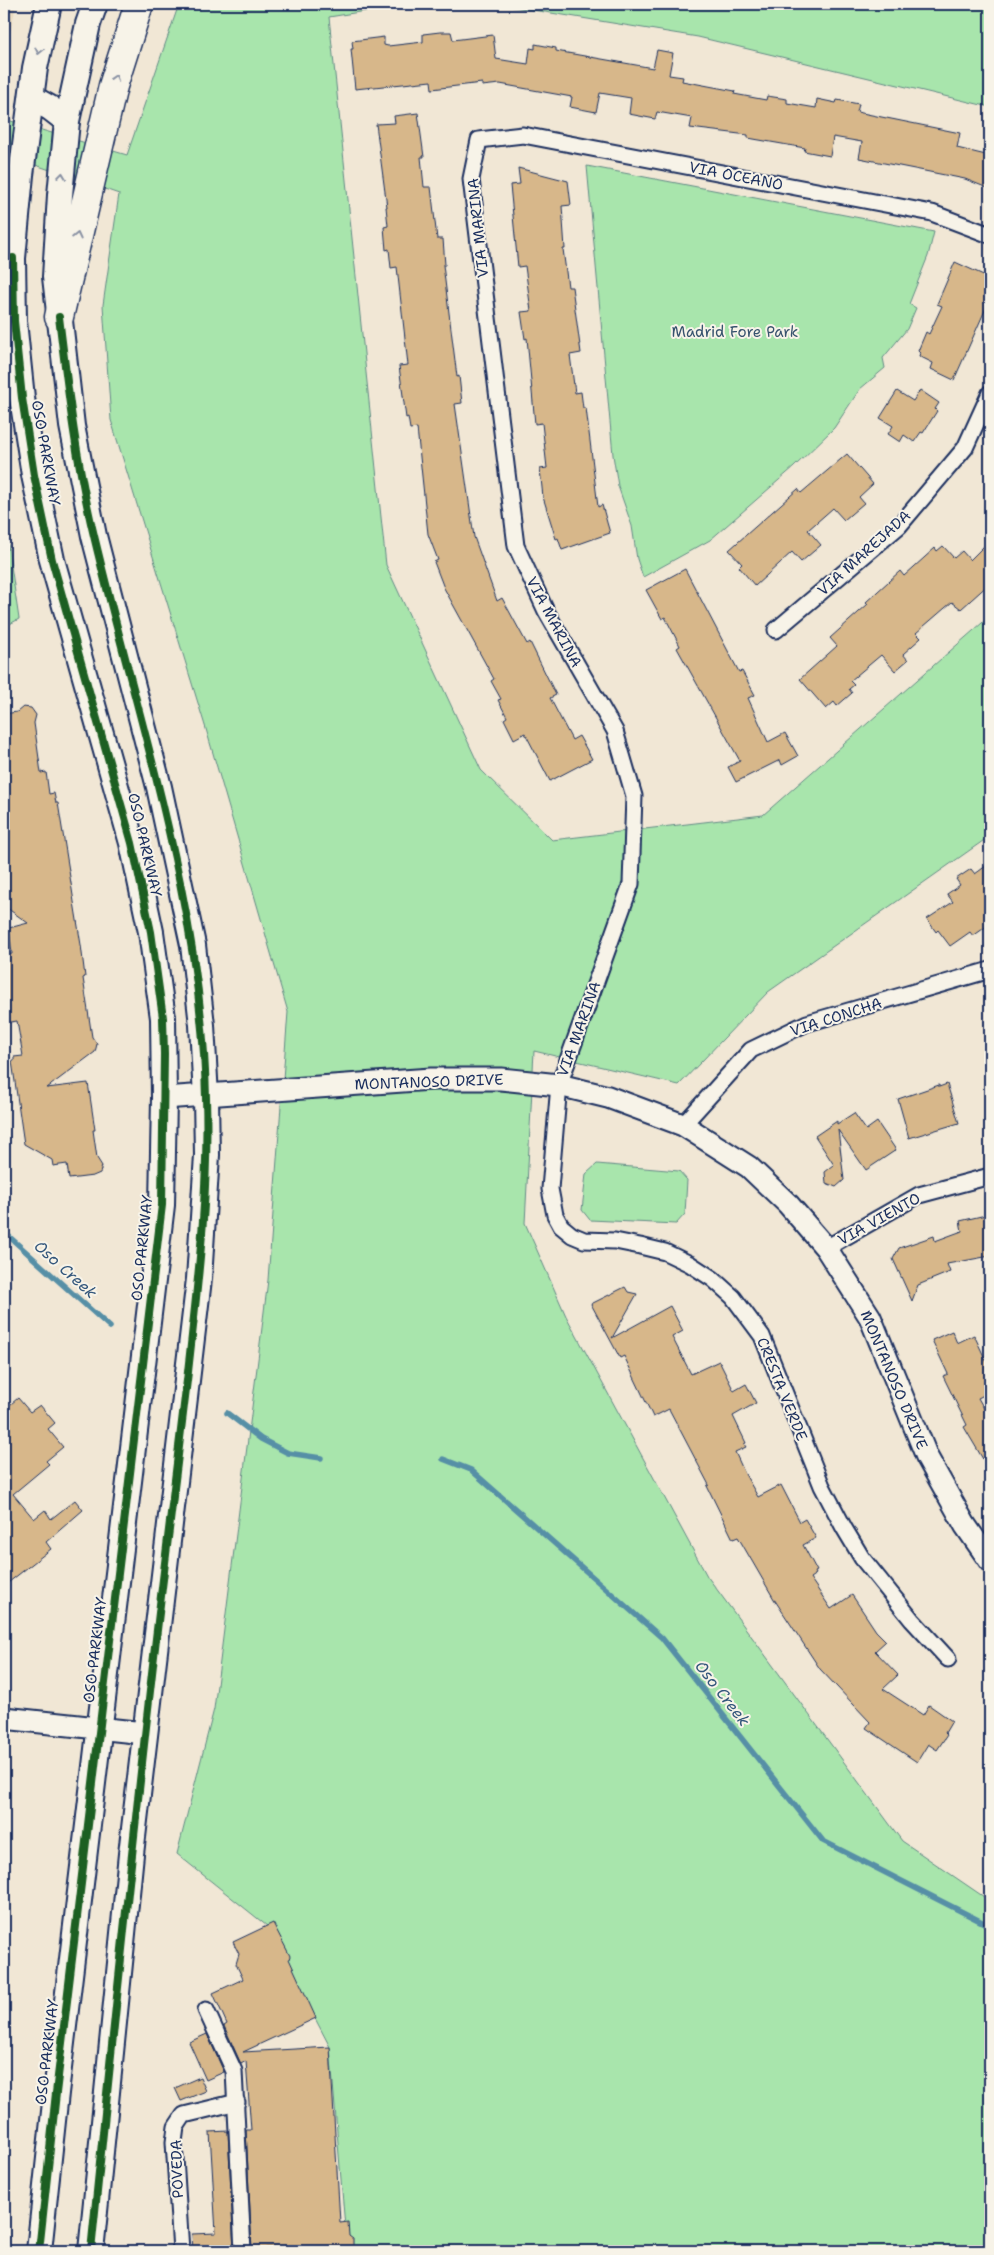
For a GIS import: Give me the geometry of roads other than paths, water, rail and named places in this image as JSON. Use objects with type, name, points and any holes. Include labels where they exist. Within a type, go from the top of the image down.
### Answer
[{"type":"highway","points":[[58,317],[113,86],[138,4]]},
{"type":"main road","name":"OSO PARKWAY","points":[[39,2251],[56,2093],[162,1205],[164,1098],[163,1018],[151,932],[132,843],[52,560],[34,476],[22,398],[14,321],[13,258],[35,68],[49,4]]},
{"type":"main road","name":"OSO PARKWAY","points":[[91,2251],[144,1733],[199,1278],[207,1155],[202,1025],[191,936],[159,787],[94,536],[72,426],[54,277],[67,121],[88,24],[95,4]]},
{"type":"main road","points":[[32,98],[50,108],[67,121]]},
{"type":"street","name":"VIA OCEANO","points":[[479,140],[523,135],[932,213],[990,235]]},
{"type":"street","name":"VIA MARINA","points":[[479,140],[471,179],[516,546],[546,611],[615,731],[634,796],[632,884],[559,1085]]},
{"type":"street","name":"VIA MAREJADA","points":[[776,630],[899,526],[965,448],[990,393]]},
{"type":"street","name":"VIA CONCHA","points":[[684,1125],[751,1050],[807,1023],[990,970]]},
{"type":"street","name":"MONTANOSO DRIVE","points":[[164,1098],[206,1097],[250,1091],[432,1079],[501,1079],[559,1085],[608,1098],[684,1125],[749,1167],[788,1204],[826,1248],[870,1317],[927,1457],[965,1525],[990,1561]]},
{"type":"street","name":"CRESTA VERDE","points":[[559,1085],[550,1190],[555,1215],[561,1226],[572,1235],[584,1240],[616,1241],[664,1252],[690,1264],[713,1279],[733,1297],[762,1336],[822,1486],[844,1528],[862,1558],[899,1604],[948,1659]]},
{"type":"street","name":"VIA VIENTO","points":[[826,1248],[919,1195],[990,1176]]},
{"type":"street","points":[[4,1718],[144,1733]]},
{"type":"street","points":[[206,2010],[234,2071],[243,2251]]},
{"type":"street","name":"POVEDA","points":[[181,2251],[174,2142],[176,2126],[184,2115],[237,2102]]},
{"type":"waterway","name":"Oso Creek","points":[[4,1232],[110,1327]]},
{"type":"waterway","name":"Oso Creek","points":[[227,1413],[261,1439],[288,1453],[321,1458]]},
{"type":"waterway","name":"Oso Creek","points":[[443,1459],[471,1470],[662,1638],[823,1841],[990,1926]]},
{"type":"park label","name":"Madrid Fore Park","points":[[735,332]]}]
